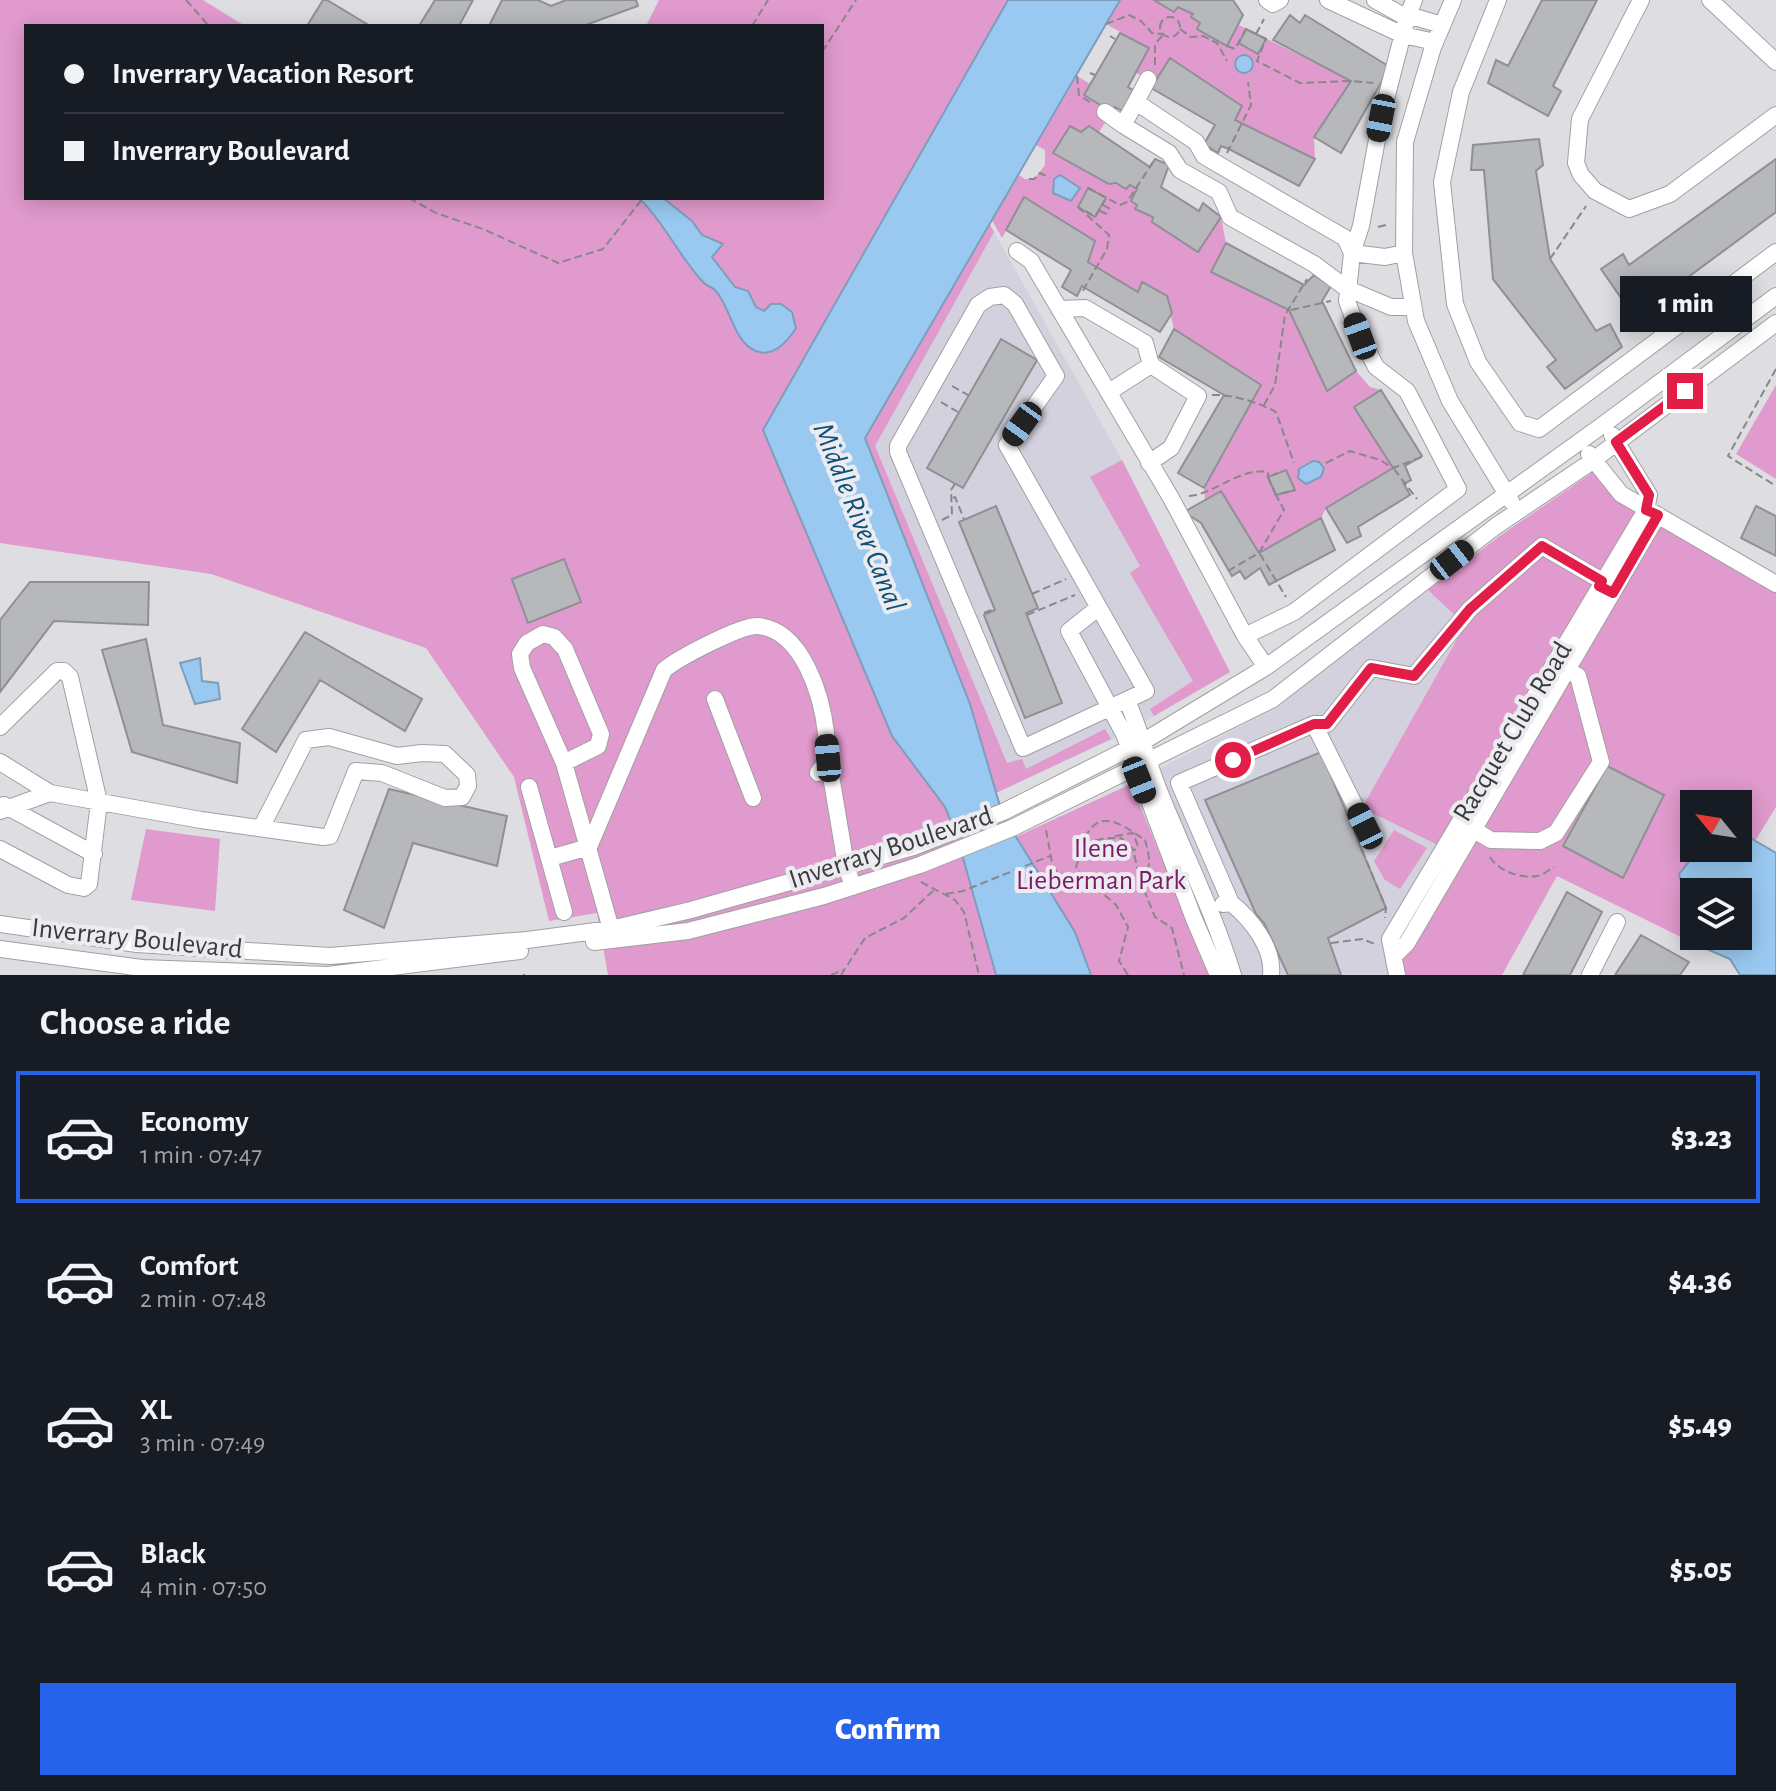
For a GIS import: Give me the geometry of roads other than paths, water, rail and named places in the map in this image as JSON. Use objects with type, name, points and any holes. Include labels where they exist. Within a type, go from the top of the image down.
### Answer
[{"type":"street","points":[[1328,0],[1403,35],[1435,42]]},
{"type":"street","points":[[1375,0],[1407,18],[1442,25]]},
{"type":"street","points":[[1245,636],[1294,612],[1458,489],[1407,391],[1376,367],[1360,336],[1347,294],[1352,253],[1361,226],[1390,86],[1414,0]]},
{"type":"street","points":[[1453,0],[1435,42],[1405,142],[1404,253],[1411,307],[1450,401],[1519,511]]},
{"type":"street","points":[[1498,0],[1461,92],[1442,182],[1455,304],[1478,362],[1520,423],[1539,429],[1776,252]]},
{"type":"street","points":[[1641,0],[1580,119],[1576,163],[1581,175],[1595,191],[1629,209],[1670,194],[1776,115]]},
{"type":"street","points":[[1710,0],[1776,62]]},
{"type":"street","points":[[1123,125],[1148,79]]},
{"type":"street","points":[[1136,102],[1196,142],[1204,156],[1345,238],[1352,253]]},
{"type":"street","points":[[1105,112],[1169,153],[1180,170],[1219,192],[1230,217],[1314,264],[1347,294],[1391,307],[1411,307]]},
{"type":"street","points":[[1180,170],[1196,142]]},
{"type":"street","points":[[1017,251],[1031,261],[1066,309],[1212,578],[1266,667]]},
{"type":"street","points":[[1352,253],[1385,257],[1404,253]]},
{"type":"street","points":[[1004,295],[1015,304],[1056,376],[1007,445],[1146,691],[1110,709],[1023,748],[898,452],[898,446],[978,305],[990,297],[1004,295]]},
{"type":"street","name":"Inverrary Boulevard","points":[[0,924],[137,944],[330,956],[527,940],[611,929],[691,910],[913,847],[1003,812],[1136,744],[1266,667],[1776,296]]},
{"type":"street","points":[[1066,309],[1085,308],[1145,343],[1151,365],[1198,396],[1171,448],[1149,463]]},
{"type":"street","name":"Inverrary Boulevard","points":[[0,949],[142,968],[328,975],[688,931],[853,887],[957,852],[1142,766],[1273,699],[1519,511],[1776,323]]},
{"type":"street","points":[[1109,392],[1151,365]]},
{"type":"street","points":[[1604,424],[1649,495],[1652,513]]},
{"type":"street","points":[[1579,442],[1621,494],[1776,584]]},
{"type":"street","name":"Racquet Club Road","points":[[1441,870],[1559,675],[1605,587],[1652,513]]},
{"type":"street","points":[[1152,793],[1314,724],[1327,724],[1371,668],[1414,676],[1470,609],[1542,546],[1605,587]]},
{"type":"street","points":[[1098,608],[1069,631],[1110,709],[1136,744]]},
{"type":"street","points":[[589,847],[664,670],[675,661],[744,628],[759,626],[791,642],[805,661],[823,709],[846,865],[853,887]]},
{"type":"street","points":[[564,763],[598,746],[601,734],[565,649],[554,637],[543,634],[527,643],[520,654],[522,668],[564,763],[611,929]]},
{"type":"street","points":[[0,727],[57,671],[64,671],[70,677],[99,802],[89,884],[84,888],[75,888],[0,849]]},
{"type":"street","points":[[1474,830],[1491,840],[1540,841],[1556,833],[1601,762],[1578,676],[1559,675]]},
{"type":"street","points":[[715,699],[753,798]]},
{"type":"street","points":[[1127,701],[1142,766],[1199,909],[1218,975]]},
{"type":"street","points":[[1314,724],[1365,826]]},
{"type":"street","points":[[0,762],[50,793],[261,828],[330,836],[356,771],[382,773],[445,798],[462,797],[468,786],[467,775],[445,754],[397,756],[329,737],[306,740],[261,828]]},
{"type":"street","points":[[818,773],[828,758]]},
{"type":"street","name":"Racquet Club Road","points":[[1397,975],[1388,952],[1390,939],[1474,830],[1507,758]]},
{"type":"street","points":[[1179,783],[1231,903],[1248,917],[1273,961],[1271,975]]},
{"type":"street","points":[[529,787],[564,912]]},
{"type":"street","points":[[3,807],[50,793]]},
{"type":"street","points":[[3,807],[94,854]]},
{"type":"street","points":[[550,858],[589,847]]},
{"type":"street","points":[[1199,909],[1231,903]]},
{"type":"street","points":[[1199,909],[1233,975]]},
{"type":"street","points":[[1590,975],[1617,922]]},
{"type":"water","name":"Middle River Canal","points":[[1008,0],[1120,0],[865,438],[970,704],[1003,816],[1075,932],[1091,975],[996,975],[956,833],[945,807],[892,736],[763,430]]},
{"type":"water","points":[[1240,55],[1248,55],[1253,64],[1251,71],[1240,73],[1235,68],[1235,60]]},
{"type":"water","points":[[1060,175],[1080,188],[1071,201],[1053,193],[1054,179]]},
{"type":"water","points":[[641,200],[666,200],[692,221],[702,235],[723,244],[712,257],[735,287],[748,291],[756,307],[764,311],[771,304],[781,304],[792,312],[796,328],[784,343],[762,353],[748,346],[737,332],[720,297],[695,273]]},
{"type":"water","points":[[1313,461],[1324,468],[1321,477],[1306,484],[1298,478],[1299,469]]},
{"type":"water","points":[[200,658],[202,681],[218,683],[220,699],[195,704],[180,663]]},
{"type":"water","points":[[1752,839],[1776,853],[1776,975],[1740,975],[1730,959],[1709,950],[1752,950],[1752,878],[1680,878],[1679,874],[1689,862],[1752,862]]},
{"type":"park label","name":"Ilene Lieberman Park","points":[[1101,865]]}]
